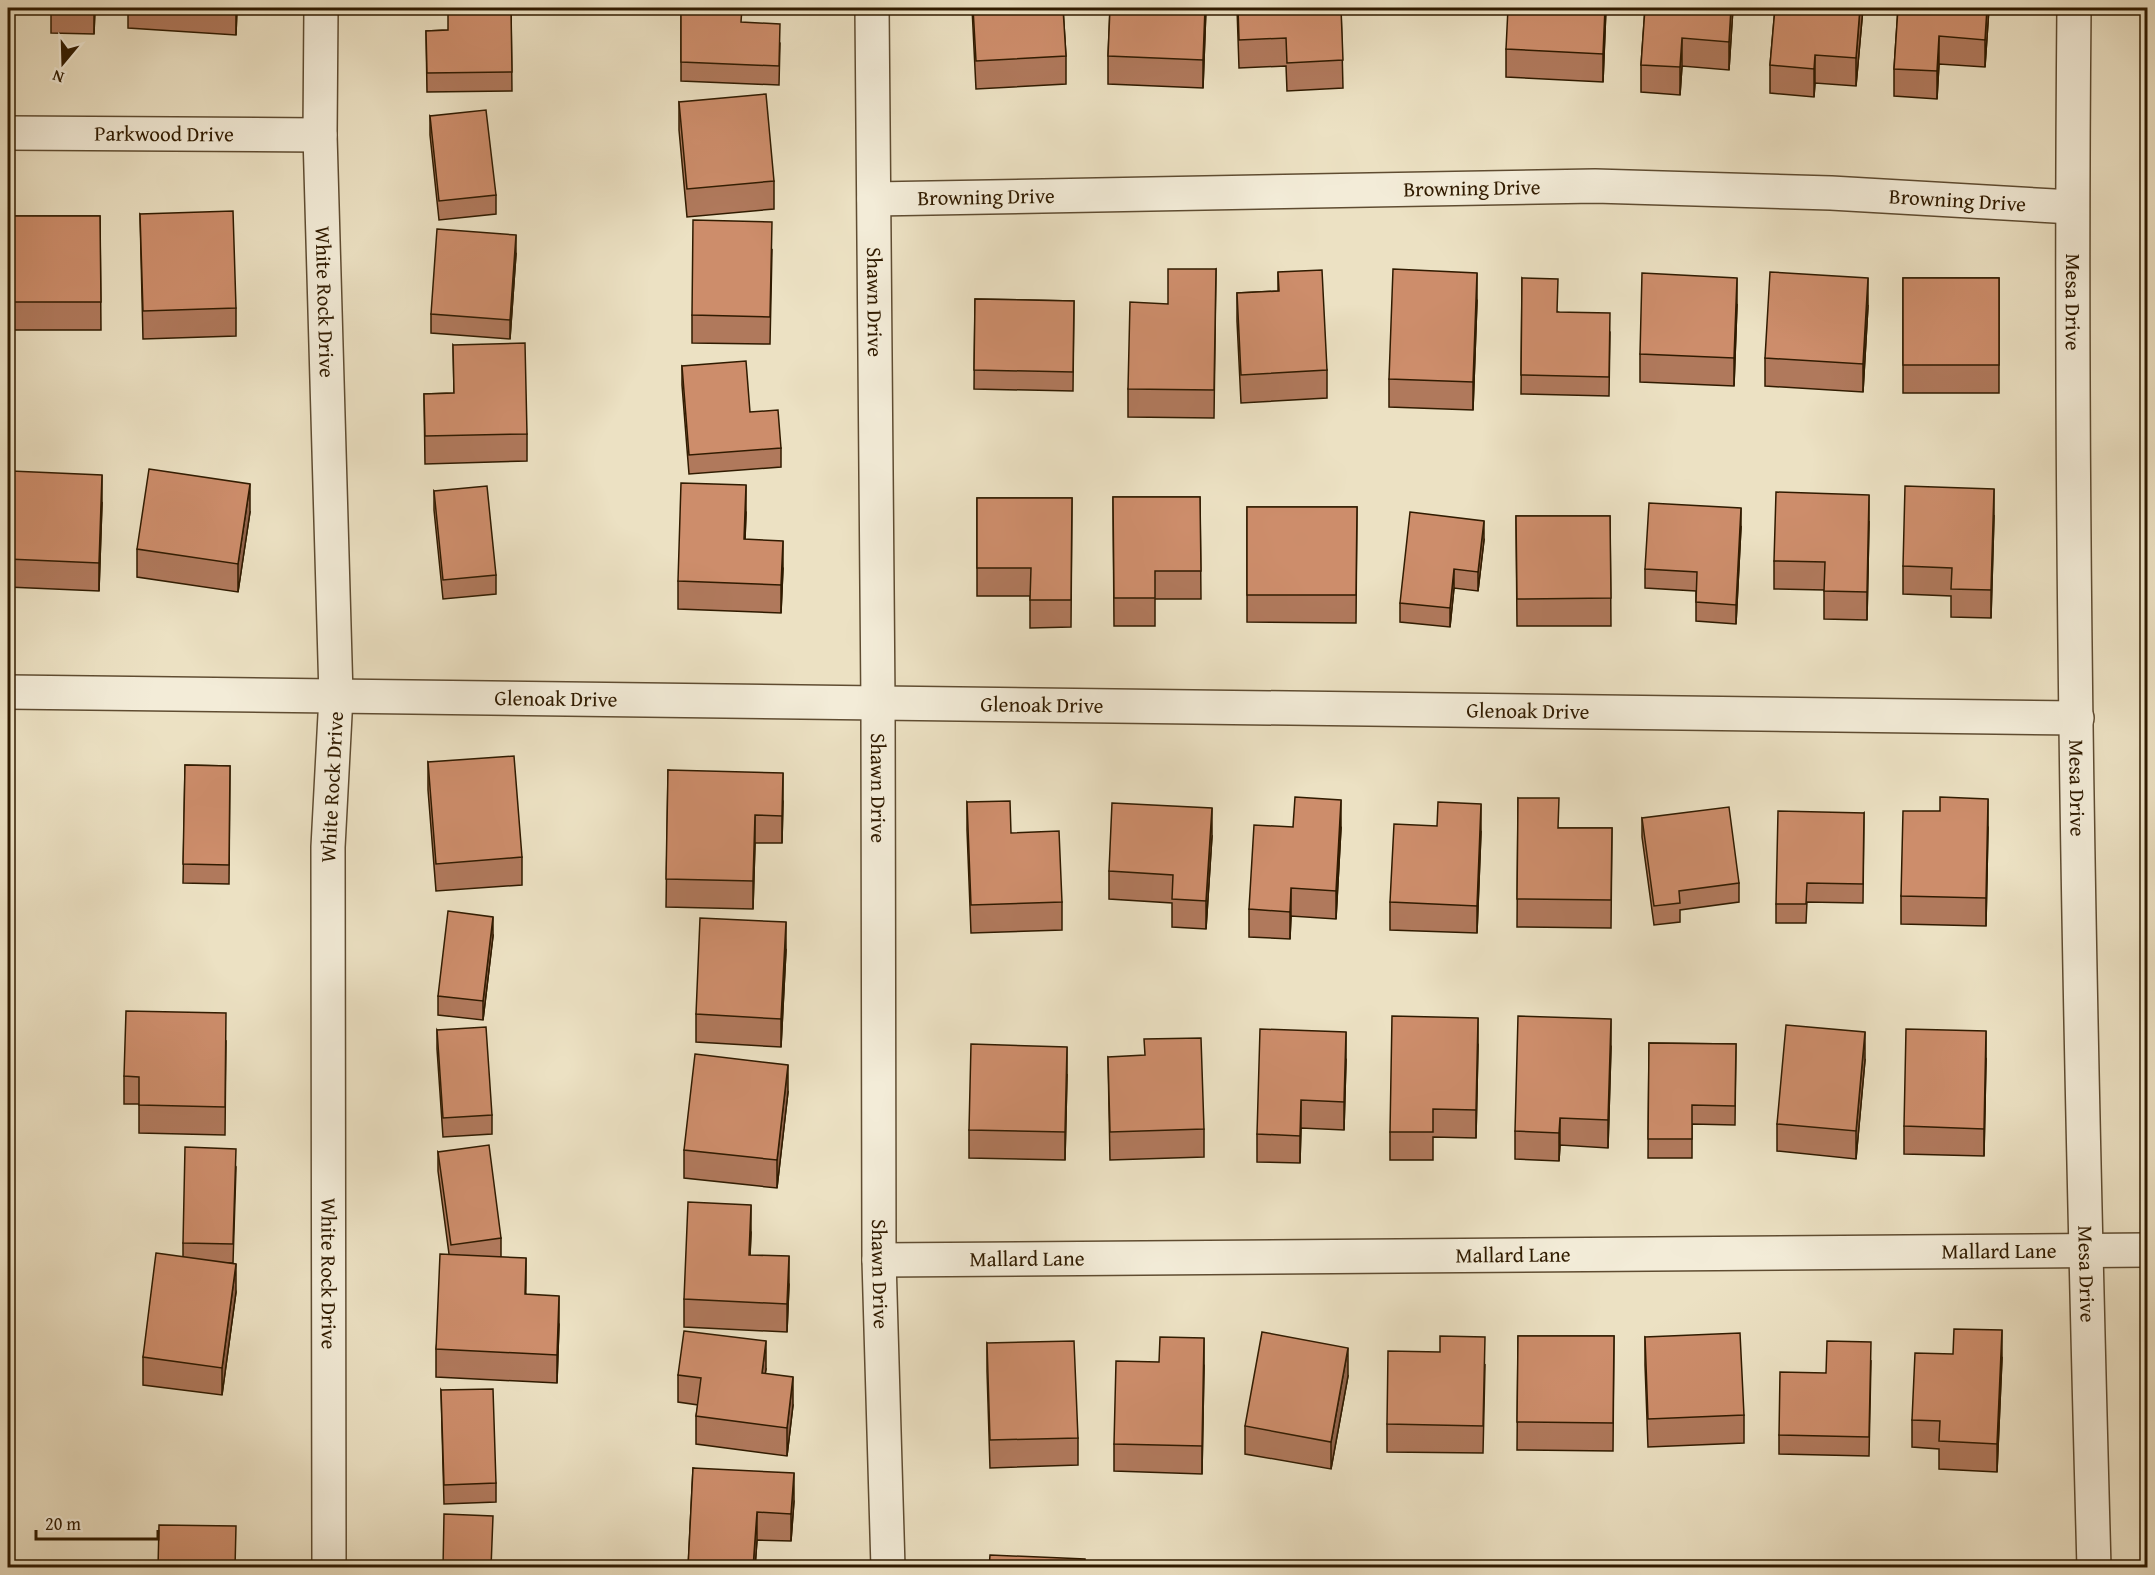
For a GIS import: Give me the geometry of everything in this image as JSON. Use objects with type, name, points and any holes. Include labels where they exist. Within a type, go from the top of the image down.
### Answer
[{"type":"street","name":"White Rock Drive","points":[[321,8],[320,135],[336,696],[328,847],[329,1568]]},
{"type":"street","name":"Shawn Drive","points":[[872,8],[878,703],[879,1260],[888,1568]]},
{"type":"street","name":"Mesa Drive","points":[[2074,8],[2072,207],[2077,718],[2094,1568]]},
{"type":"street","name":"Parkwood Drive","points":[[8,133],[320,135]]},
{"type":"street","name":"Browning Drive","points":[[874,199],[1595,186],[1831,193],[2072,207]]},
{"type":"street","name":"Glenoak Drive","points":[[8,692],[2077,718]]},
{"type":"street","name":"Mallard Lane","points":[[879,1260],[2148,1250]]},
{"type":"building","points":[[448,8],[511,8],[512,72],[427,73],[426,31],[448,30]]},
{"type":"building","points":[[681,8],[742,8],[741,22],[780,24],[779,66],[681,62]]},
{"type":"building","points":[[973,8],[1063,8],[1066,56],[976,61]]},
{"type":"building","points":[[1110,8],[1205,8],[1203,60],[1108,56]]},
{"type":"building","points":[[1238,8],[1341,8],[1343,60],[1287,63],[1286,38],[1239,40]]},
{"type":"building","points":[[1508,8],[1605,8],[1603,54],[1506,49]]},
{"type":"building","points":[[1645,8],[1731,8],[1729,42],[1682,38],[1680,67],[1641,65]]},
{"type":"building","points":[[1775,8],[1860,8],[1856,58],[1815,55],[1814,69],[1770,65]]},
{"type":"building","points":[[1898,8],[1987,8],[1985,40],[1939,36],[1937,71],[1894,69]]},
{"type":"building","points":[[766,94],[774,181],[687,189],[679,102]]},
{"type":"building","points":[[486,110],[496,195],[439,201],[430,116]]},
{"type":"building","points":[[233,211],[236,308],[143,311],[140,214]]},
{"type":"building","points":[[8,216],[100,216],[101,302],[8,302]]},
{"type":"building","points":[[693,220],[772,222],[770,317],[692,315]]},
{"type":"building","points":[[437,229],[516,235],[510,320],[431,314]]},
{"type":"building","points":[[1168,269],[1216,269],[1214,390],[1128,389],[1130,302],[1168,304]]},
{"type":"building","points":[[1393,269],[1477,273],[1473,382],[1389,379]]},
{"type":"building","points":[[1322,270],[1327,370],[1241,375],[1237,293],[1279,291],[1278,272]]},
{"type":"building","points":[[1770,272],[1868,278],[1863,364],[1765,358]]},
{"type":"building","points":[[1642,273],[1737,278],[1734,358],[1640,354]]},
{"type":"building","points":[[1522,278],[1558,279],[1557,312],[1610,313],[1609,377],[1521,375]]},
{"type":"building","points":[[1903,278],[1999,278],[1999,365],[1903,365]]},
{"type":"building","points":[[975,299],[1074,301],[1073,372],[974,370]]},
{"type":"building","points":[[525,343],[527,434],[425,436],[424,394],[454,393],[453,345]]},
{"type":"building","points":[[746,361],[750,412],[778,410],[781,448],[689,455],[682,366]]},
{"type":"building","points":[[149,469],[250,484],[238,564],[137,549]]},
{"type":"building","points":[[11,471],[102,475],[99,563],[8,559]]},
{"type":"building","points":[[681,483],[746,485],[744,539],[783,541],[781,585],[678,581]]},
{"type":"building","points":[[487,486],[496,575],[443,580],[434,491]]},
{"type":"building","points":[[1905,486],[1994,489],[1991,590],[1951,589],[1952,568],[1903,566]]},
{"type":"building","points":[[1776,492],[1869,495],[1867,592],[1824,591],[1825,562],[1774,561]]},
{"type":"building","points":[[1113,497],[1200,497],[1201,571],[1155,571],[1155,598],[1114,598]]},
{"type":"building","points":[[977,498],[1072,498],[1071,600],[1030,600],[1031,568],[977,568]]},
{"type":"building","points":[[1649,503],[1741,508],[1736,605],[1696,602],[1697,572],[1645,569]]},
{"type":"building","points":[[1247,507],[1357,507],[1356,595],[1247,595]]},
{"type":"building","points":[[1410,512],[1484,521],[1478,572],[1454,569],[1450,608],[1400,603]]},
{"type":"building","points":[[1516,516],[1610,516],[1611,598],[1517,599]]},
{"type":"building","points":[[514,756],[522,857],[436,864],[428,762]]},
{"type":"building","points":[[185,765],[230,766],[229,865],[183,864]]},
{"type":"building","points":[[668,770],[783,773],[782,816],[755,815],[753,881],[666,879]]},
{"type":"building","points":[[1295,797],[1341,800],[1336,891],[1291,888],[1290,912],[1249,909],[1254,825],[1293,827]]},
{"type":"building","points":[[1940,797],[1988,799],[1986,898],[1901,896],[1903,811],[1940,811]]},
{"type":"building","points":[[1518,798],[1559,798],[1558,828],[1612,828],[1611,900],[1517,899]]},
{"type":"building","points":[[1010,801],[1011,833],[1059,831],[1062,902],[971,905],[967,802]]},
{"type":"building","points":[[1438,802],[1481,804],[1477,906],[1390,902],[1394,824],[1437,826]]},
{"type":"building","points":[[1112,803],[1212,808],[1206,901],[1172,899],[1173,875],[1109,871]]},
{"type":"building","points":[[1729,807],[1739,883],[1679,891],[1680,903],[1654,906],[1642,818]]},
{"type":"building","points":[[1778,811],[1864,813],[1863,884],[1807,883],[1806,904],[1776,904]]},
{"type":"building","points":[[448,911],[493,917],[483,1001],[438,996]]},
{"type":"building","points":[[700,918],[786,922],[781,1019],[696,1014]]},
{"type":"building","points":[[126,1011],[226,1013],[225,1107],[139,1105],[139,1077],[124,1076]]},
{"type":"building","points":[[1392,1016],[1478,1018],[1476,1110],[1433,1109],[1433,1132],[1390,1132]]},
{"type":"building","points":[[1518,1016],[1611,1019],[1608,1120],[1560,1118],[1559,1133],[1515,1131]]},
{"type":"building","points":[[1786,1025],[1865,1032],[1856,1131],[1777,1124]]},
{"type":"building","points":[[486,1027],[492,1115],[443,1118],[437,1030]]},
{"type":"building","points":[[1260,1029],[1346,1032],[1344,1102],[1301,1100],[1300,1136],[1257,1134]]},
{"type":"building","points":[[1906,1029],[1986,1031],[1984,1129],[1904,1126]]},
{"type":"building","points":[[1201,1038],[1204,1129],[1110,1132],[1108,1057],[1145,1055],[1144,1039]]},
{"type":"building","points":[[1649,1043],[1736,1044],[1735,1106],[1692,1105],[1692,1139],[1648,1139]]},
{"type":"building","points":[[971,1044],[1067,1047],[1065,1132],[969,1130]]},
{"type":"building","points":[[695,1054],[788,1065],[777,1160],[684,1150]]},
{"type":"building","points":[[489,1145],[501,1238],[451,1245],[438,1152]]},
{"type":"building","points":[[185,1147],[236,1149],[233,1244],[183,1243]]},
{"type":"building","points":[[688,1202],[751,1205],[749,1255],[789,1256],[787,1304],[684,1299]]},
{"type":"building","points":[[156,1253],[236,1264],[222,1368],[143,1357]]},
{"type":"building","points":[[440,1254],[526,1258],[525,1294],[559,1296],[557,1355],[436,1349]]},
{"type":"building","points":[[1954,1329],[2002,1330],[1997,1444],[1939,1441],[1940,1421],[1912,1420],[1915,1353],[1953,1354]]},
{"type":"building","points":[[684,1331],[766,1341],[762,1373],[793,1377],[787,1428],[696,1416],[701,1378],[678,1375]]},
{"type":"building","points":[[1262,1332],[1348,1348],[1331,1442],[1245,1426]]},
{"type":"building","points":[[1740,1333],[1744,1415],[1648,1419],[1645,1337]]},
{"type":"building","points":[[1440,1336],[1485,1337],[1483,1426],[1387,1424],[1388,1351],[1440,1352]]},
{"type":"building","points":[[1518,1336],[1614,1336],[1613,1423],[1517,1422]]},
{"type":"building","points":[[1160,1337],[1204,1338],[1202,1446],[1114,1444],[1116,1361],[1159,1362]]},
{"type":"building","points":[[1074,1341],[1078,1438],[990,1440],[987,1343]]},
{"type":"building","points":[[1827,1341],[1871,1342],[1869,1437],[1779,1435],[1780,1372],[1826,1373]]},
{"type":"building","points":[[493,1389],[496,1483],[444,1485],[441,1390]]},
{"type":"building","points":[[693,1468],[794,1473],[791,1514],[757,1512],[753,1568],[688,1568]]},
{"type":"building","points":[[444,1514],[493,1516],[491,1568],[443,1568]]},
{"type":"building","points":[[159,1525],[236,1526],[235,1568],[158,1568]]},
{"type":"building","points":[[990,1555],[1085,1559],[1085,1568],[989,1568]]}]
